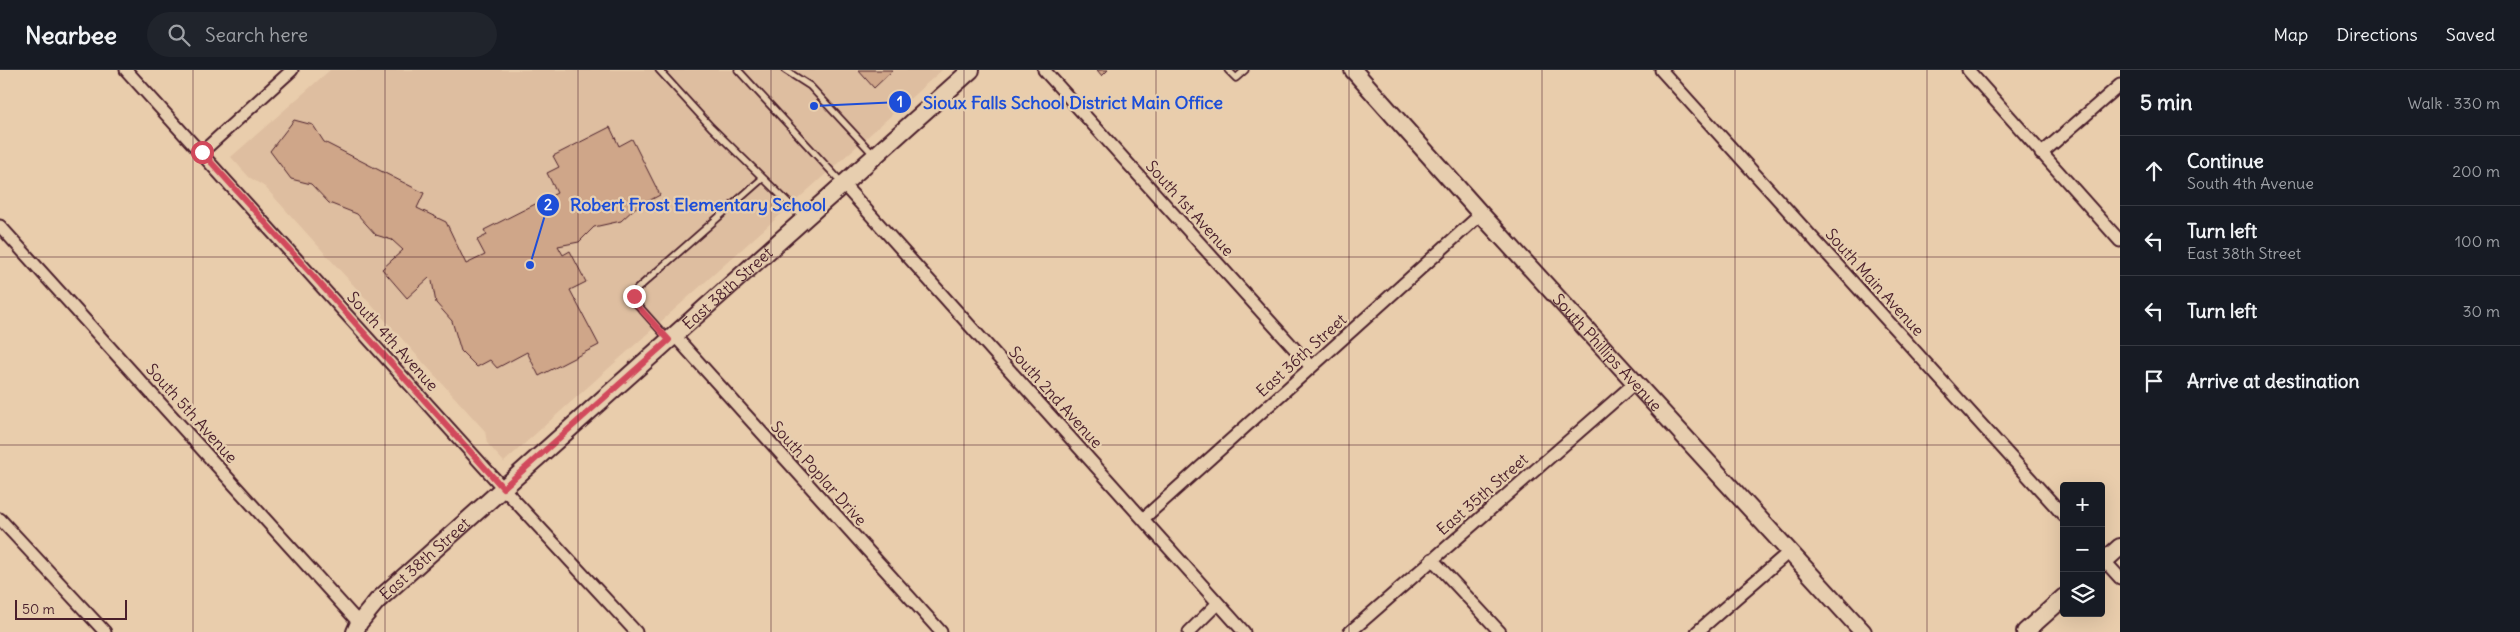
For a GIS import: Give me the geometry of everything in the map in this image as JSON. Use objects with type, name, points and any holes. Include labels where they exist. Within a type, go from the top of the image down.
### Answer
[{"type":"street","name":"South 4th Avenue","points":[[126,70],[202,152],[503,488],[636,632]]},
{"type":"street","points":[[202,152],[292,70]]},
{"type":"street","name":"East 38th Street","points":[[357,627],[377,601],[971,70]]},
{"type":"street","name":"South 1st Avenue","points":[[1044,70],[1311,367]]},
{"type":"street","name":"South Phillips Avenue","points":[[1353,70],[1481,214],[1863,632]]},
{"type":"street","name":"South Main Avenue","points":[[1661,70],[2060,512]]},
{"type":"street","points":[[1968,70],[2120,242]]},
{"type":"street","points":[[2041,154],[2120,85]]},
{"type":"street","name":"South 2nd Avenue","points":[[843,184],[1244,632]]},
{"type":"street","name":"East 36th Street","points":[[1143,519],[1481,214]]},
{"type":"street","name":"South 5th Avenue","points":[[0,226],[357,627]]},
{"type":"street","name":"South Poplar Drive","points":[[672,337],[941,632]]},
{"type":"street","name":"East 35th Street","points":[[1350,632],[1636,382]]},
{"type":"street","points":[[0,519],[105,632]]},
{"type":"street","points":[[2105,559],[2120,547]]},
{"type":"street","points":[[1697,632],[1790,551]]},
{"type":"street","points":[[1432,559],[1500,632]]},
{"type":"street","points":[[2105,564],[2120,578]]},
{"type":"street","points":[[2025,632],[2060,601]]},
{"type":"street","points":[[1189,632],[1217,604]]},
{"type":"lane","points":[[659,70],[717,134],[804,219]]},
{"type":"lane","points":[[738,70],[843,184]]},
{"type":"lane","points":[[784,70],[810,86],[874,156]]},
{"type":"lane","points":[[1228,70],[1236,78],[1245,70]]},
{"type":"lane","points":[[672,337],[636,304],[634,296],[636,289],[763,178]]},
{"type":"shaded area","points":[[330,70],[942,70],[504,462],[487,443],[485,431],[265,187],[249,177],[231,157]]},
{"type":"building","points":[[858,70],[893,70],[874,88]]},
{"type":"building","points":[[1097,70],[1108,70],[1102,76]]},
{"type":"building","points":[[294,120],[313,125],[324,142],[424,193],[417,208],[446,222],[466,264],[485,255],[477,240],[487,235],[484,230],[557,193],[547,173],[559,167],[553,156],[610,127],[619,146],[632,139],[660,195],[635,208],[621,221],[594,227],[579,242],[558,246],[563,255],[570,251],[586,282],[570,290],[599,345],[539,376],[527,352],[497,368],[490,360],[477,367],[461,351],[452,321],[436,303],[432,281],[429,278],[407,298],[382,269],[403,250],[392,240],[376,235],[357,214],[329,203],[311,184],[291,179],[270,151]]},
{"type":"place","name":"Sioux Falls School District Main Office","points":[[814,106]]},
{"type":"place","name":"Robert Frost Elementary School","points":[[530,265]]},
{"type":"route","points":[[202,152],[503,488],[669,340],[636,304],[634,296]]}]
